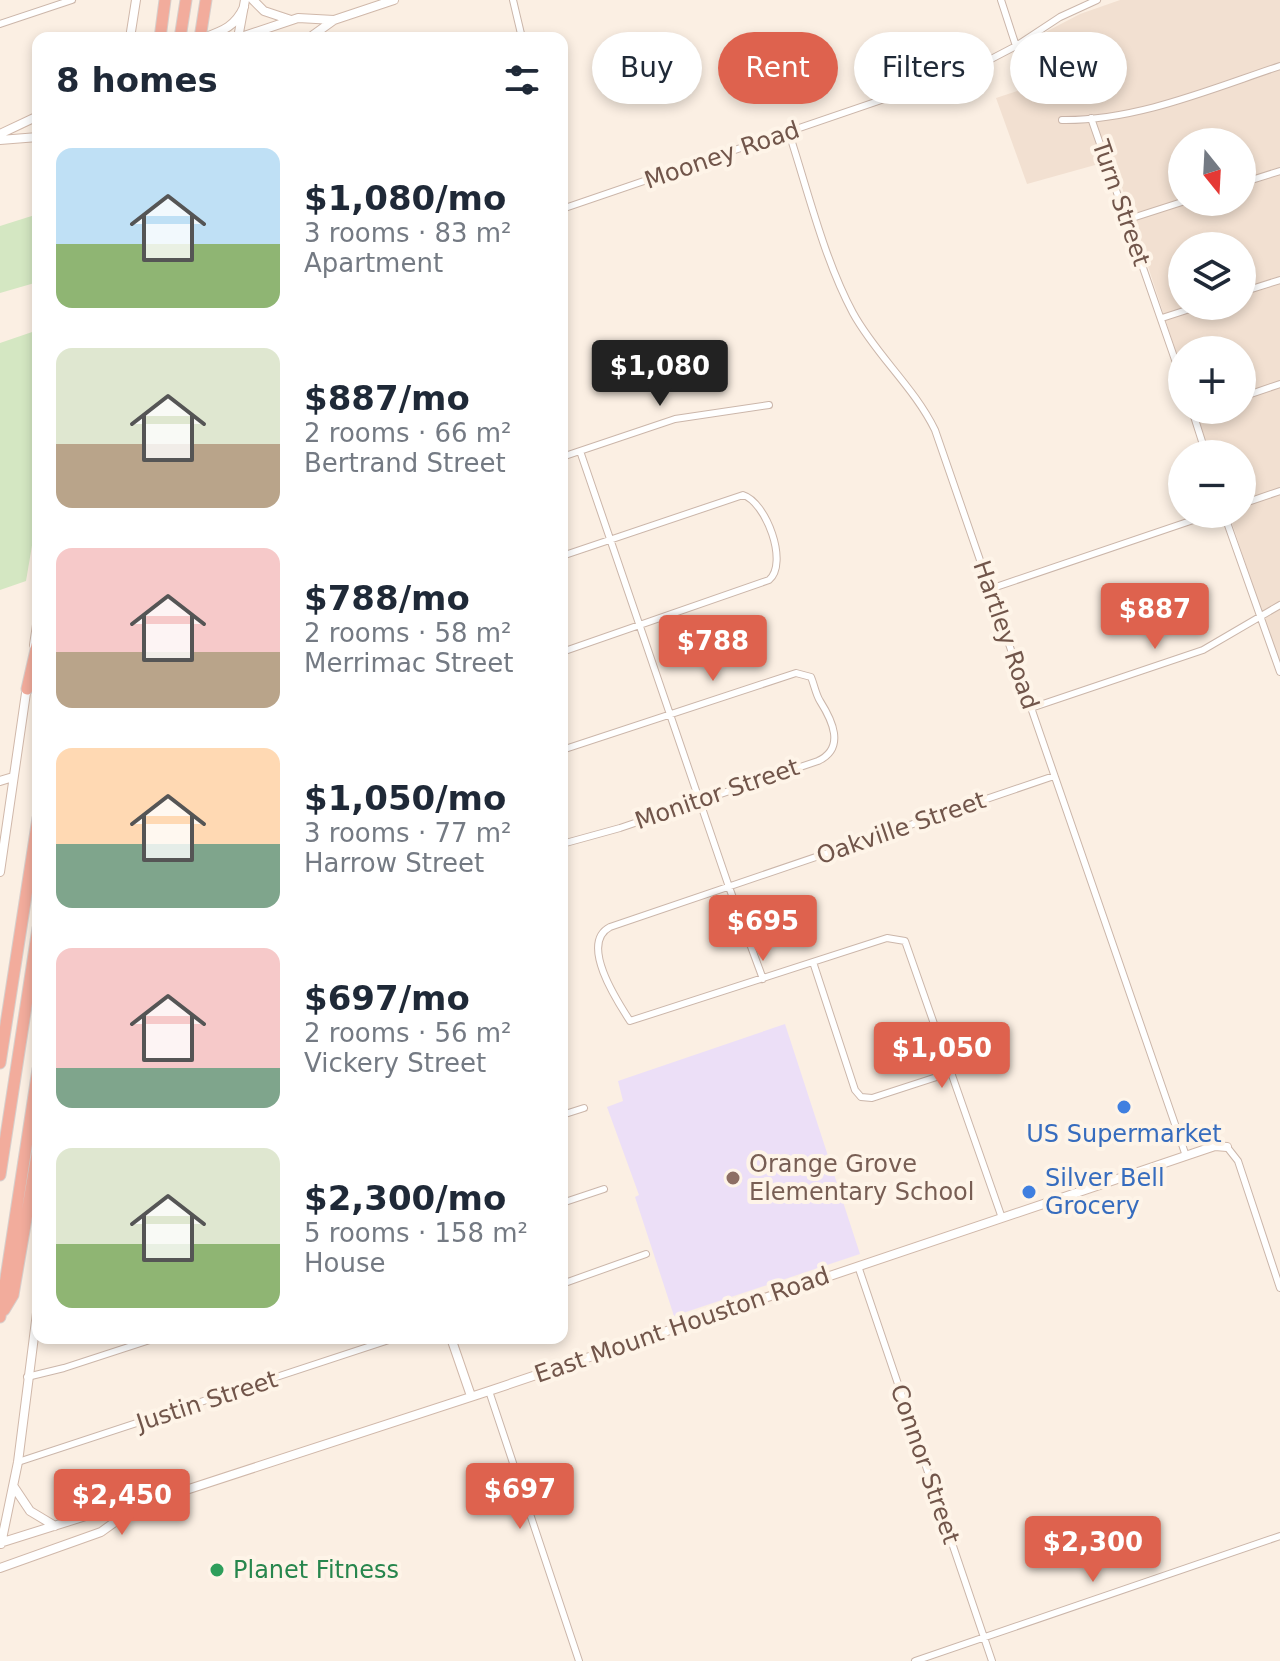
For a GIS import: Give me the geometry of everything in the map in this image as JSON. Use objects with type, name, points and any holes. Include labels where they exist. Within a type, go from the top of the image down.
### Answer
[{"type":"highway","points":[[161,32],[165,0]]},
{"type":"highway","points":[[203,32],[206,3]]},
{"type":"highway","points":[[181,32],[185,6]]},
{"type":"highway","points":[[27,689],[32,667]]},
{"type":"highway","points":[[0,1063],[32,857]]},
{"type":"highway","points":[[0,1175],[32,967]]},
{"type":"highway","points":[[0,1317],[32,1108]]},
{"type":"highway","points":[[0,1317],[13,1295],[32,1184]]},
{"type":"street","points":[[0,24],[72,0]]},
{"type":"street","points":[[131,32],[136,0]]},
{"type":"street","points":[[253,0],[264,11],[291,20]]},
{"type":"street","points":[[317,32],[334,20],[394,0]]},
{"type":"street","points":[[513,0],[521,32]]},
{"type":"street","points":[[1001,0],[1011,32]]},
{"type":"street","name":"Mooney Road","points":[[1037,32],[1060,17],[1097,0]]},
{"type":"street","points":[[220,32],[229,29],[239,19],[244,4]]},
{"type":"street","points":[[239,32],[244,4]]},
{"type":"street","points":[[256,32],[298,18],[334,20]]},
{"type":"street","name":"Mooney Road","points":[[568,207],[972,69],[1010,49]]},
{"type":"street","points":[[1062,120],[1091,118],[1169,102],[1280,66]]},
{"type":"street","name":"Turn Street","points":[[1091,118],[1168,337]]},
{"type":"street","points":[[0,137],[32,119]]},
{"type":"street","name":"Hartley Road","points":[[789,133],[847,300],[864,330],[929,419],[946,460],[1186,1156]]},
{"type":"street","points":[[0,137],[32,137]]},
{"type":"street","points":[[1256,179],[1280,171]]},
{"type":"street","points":[[1126,220],[1168,206]]},
{"type":"street","points":[[1256,288],[1280,280]]},
{"type":"street","points":[[1162,318],[1168,316]]},
{"type":"street","points":[[1256,392],[1280,384]]},
{"type":"street","points":[[568,455],[675,419],[769,405]]},
{"type":"street","points":[[580,451],[763,979],[887,938],[905,941],[1002,1218]]},
{"type":"street","points":[[1256,499],[1280,491]]},
{"type":"street","points":[[568,554],[743,495],[754,498],[762,511],[778,565],[775,575],[769,580],[568,650]]},
{"type":"street","points":[[990,589],[1170,528]]},
{"type":"street","points":[[1229,528],[1280,672]]},
{"type":"street","points":[[1031,708],[1203,650],[1280,605]]},
{"type":"street","points":[[0,872],[32,657]]},
{"type":"street","name":"Monitor Street","points":[[568,842],[620,828],[824,758],[832,750],[836,739],[811,677],[804,673],[782,676],[671,714]]},
{"type":"street","points":[[568,748],[671,714]]},
{"type":"street","name":"Oakville Street","points":[[763,979],[630,1021],[612,994],[597,947],[599,934],[1054,776]]},
{"type":"street","points":[[0,781],[13,777]]},
{"type":"street","points":[[813,962],[855,1090],[861,1097],[872,1098],[952,1072]]},
{"type":"street","points":[[568,1113],[584,1108]]},
{"type":"street","name":"East Mount Houston Road","points":[[0,1545],[82,1517],[137,1506],[489,1391],[1215,1146],[1227,1147]]},
{"type":"street","points":[[1227,1147],[1238,1161],[1280,1288]]},
{"type":"street","points":[[568,1201],[604,1189]]},
{"type":"street","points":[[568,1282],[646,1254]]},
{"type":"street","name":"Connor Street","points":[[858,1266],[992,1661]]},
{"type":"street","points":[[0,1545],[18,1462],[32,1344]]},
{"type":"street","points":[[27,1377],[138,1344]]},
{"type":"street","name":"Justin Street","points":[[18,1462],[377,1344]]},
{"type":"street","points":[[453,1344],[471,1396]]},
{"type":"street","points":[[489,1391],[579,1661]]},
{"type":"street","points":[[13,1485],[27,1507],[39,1518],[56,1526]]},
{"type":"street","name":"East Mount Houston Road","points":[[0,1568],[101,1532],[137,1506]]},
{"type":"street","points":[[82,1517],[89,1537]]},
{"type":"street","points":[[915,1661],[1280,1536]]},
{"type":"shaded area","points":[[1120,0],[1280,0],[1280,667],[1234,528],[1256,528],[1256,440],[1205,440],[1200,424],[1256,424],[1256,336],[1171,336],[1113,160],[1027,184],[996,98],[1010,93],[1010,104],[1127,104],[1127,32],[1046,32],[1080,14]]},
{"type":"shaded area","name":"Orange Grove Elementary School","points":[[785,1024],[860,1254],[674,1316],[635,1197],[639,1195],[607,1107],[623,1101],[618,1081]]},
{"type":"green space","points":[[32,216],[32,284],[0,293],[0,226]]},
{"type":"green space","points":[[32,332],[32,546],[26,581],[0,590],[0,343]]},
{"type":"place","name":"US Supermarket","points":[[1124,1107]]},
{"type":"place","name":"Orange Grove Elementary School","points":[[733,1178]]},
{"type":"place","name":"Silver Bell Grocery","points":[[1029,1192]]},
{"type":"place","name":"Planet Fitness","points":[[217,1570]]}]
